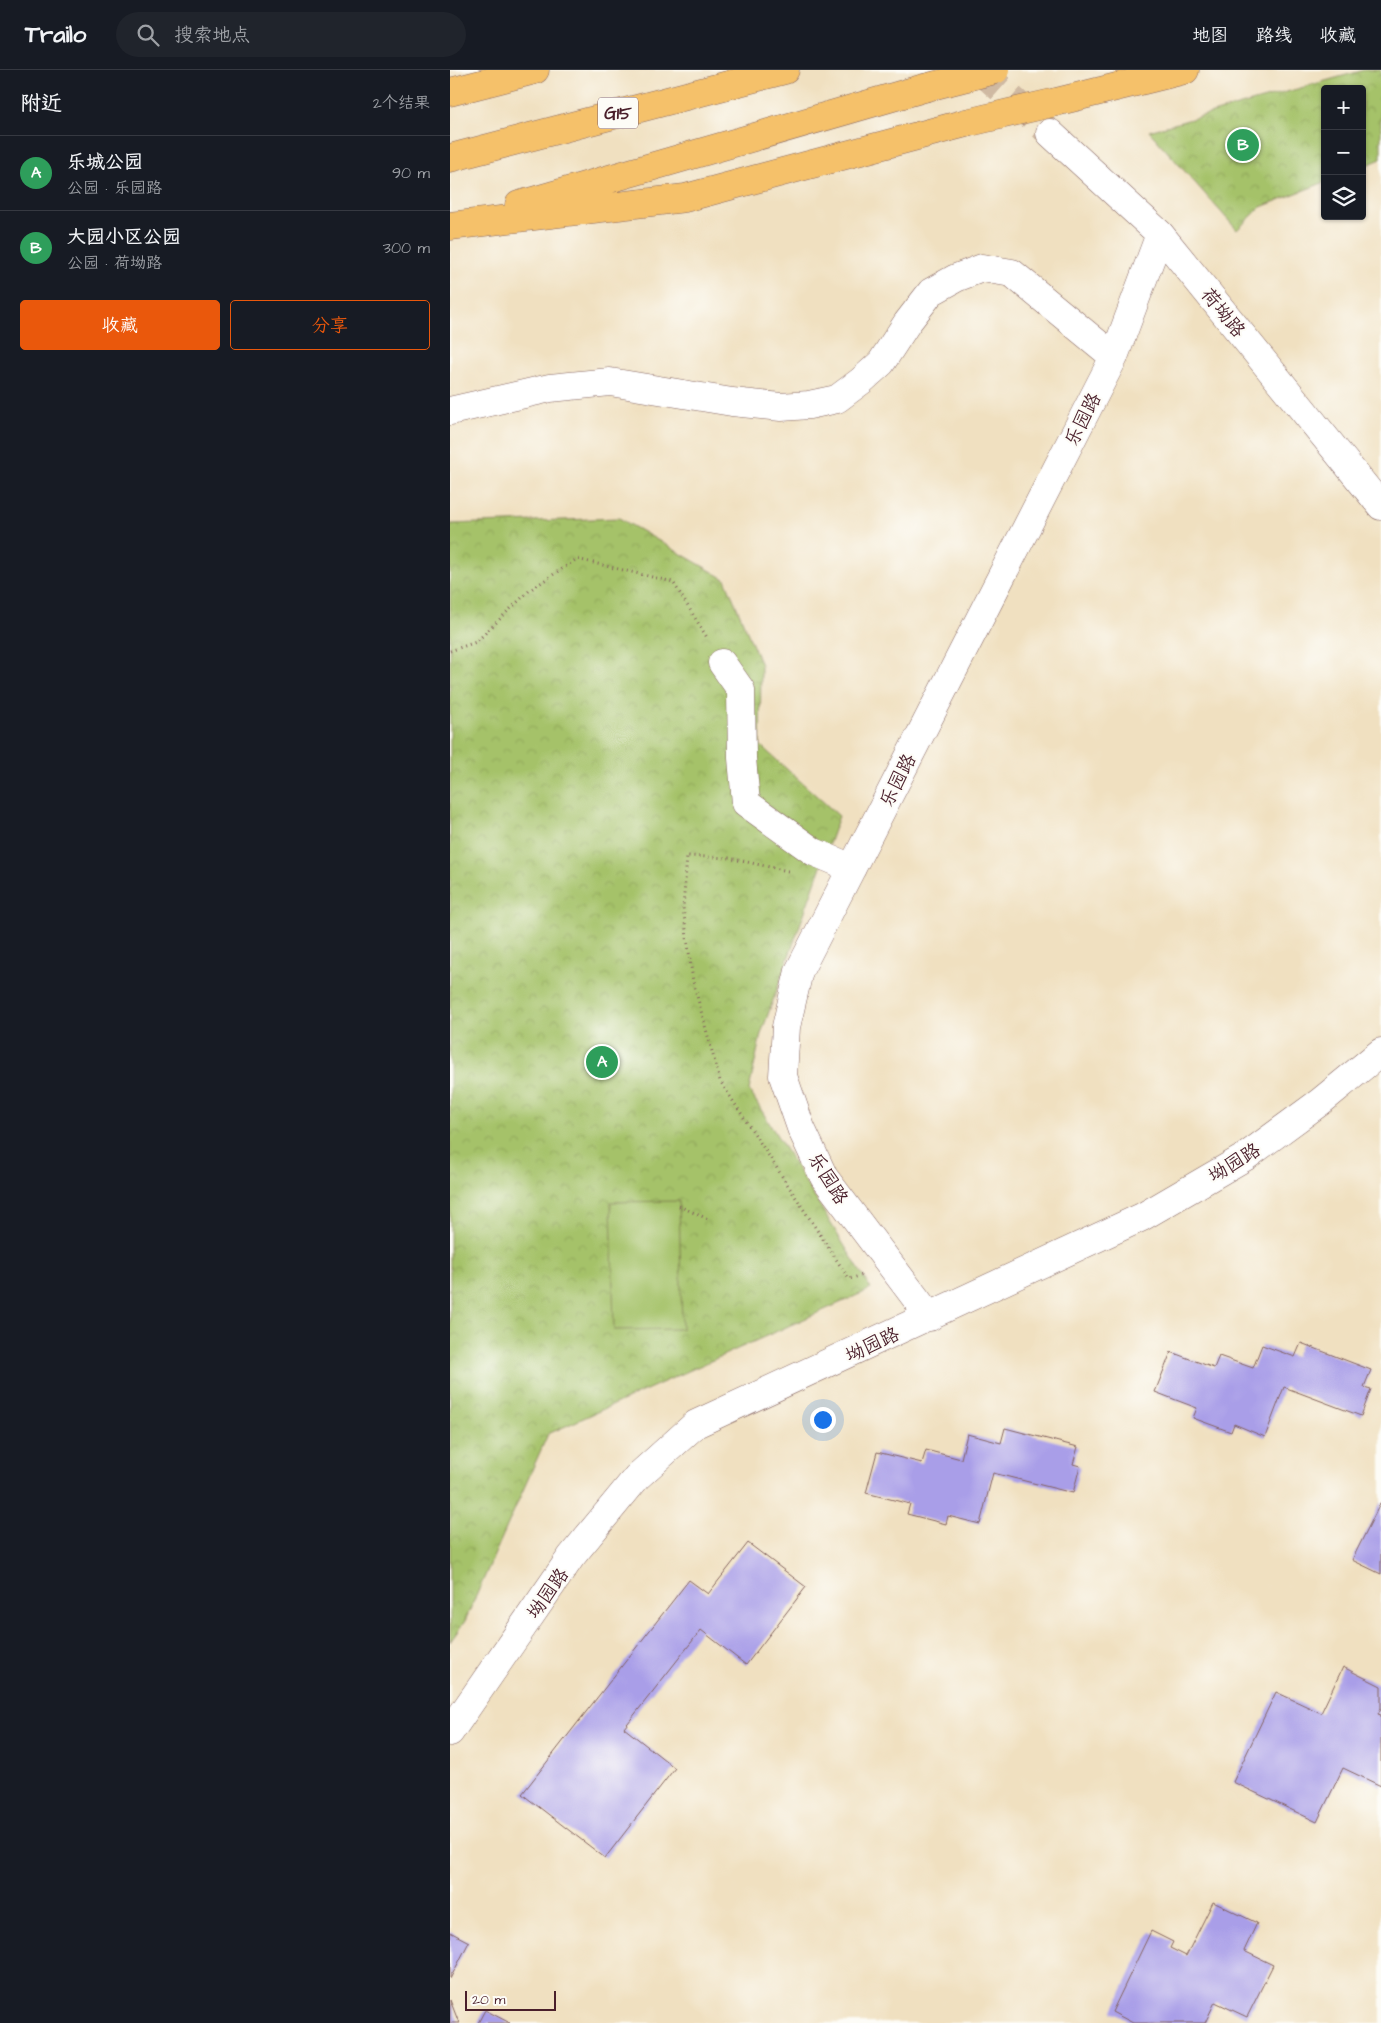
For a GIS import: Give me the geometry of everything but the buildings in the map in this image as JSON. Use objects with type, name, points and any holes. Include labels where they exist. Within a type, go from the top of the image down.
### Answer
[{"type":"highway","points":[[450,92],[536,70]]},
{"type":"highway","name":"G15","points":[[450,158],[785,70]]},
{"type":"highway","points":[[450,226],[924,88],[995,70]]},
{"type":"highway","points":[[450,226],[685,198],[966,122],[1185,70]]},
{"type":"street","name":"荷坳路","points":[[1050,133],[1160,234],[1381,506]]},
{"type":"street","name":"乐园路","points":[[930,1317],[824,1177],[801,1128],[782,1076],[786,1026],[799,971],[1114,357],[1160,234]]},
{"type":"street","points":[[450,411],[550,388],[610,382],[723,401],[781,408],[837,399],[881,363],[931,292],[956,278],[982,268],[1012,273],[1114,357]]},
{"type":"street","points":[[722,663],[741,690],[742,758],[746,803],[814,852],[852,868]]},
{"type":"street","name":"坳园路","points":[[450,1732],[571,1557],[637,1477],[696,1424],[1142,1218],[1245,1157],[1320,1102],[1381,1052]]},
{"type":"path","points":[[450,651],[476,642],[530,590],[577,559],[673,582],[722,663]]},
{"type":"path","points":[[773,867],[729,858],[687,856],[683,908],[694,981],[720,1081],[849,1279]]},
{"type":"path","points":[[680,1206],[708,1219]]},
{"type":"green space","points":[[1364,70],[1381,70],[1381,159],[1366,165],[1366,85],[1321,85],[1321,184],[1261,207],[1237,230],[1149,131]]},
{"type":"green space","points":[[619,518],[725,579],[761,665],[760,745],[839,816],[761,1034],[749,1090],[871,1289],[548,1434],[465,1621],[450,1642],[450,524]]},
{"type":"green space","points":[[679,1201],[682,1329],[614,1330],[611,1202]]},
{"type":"tunnel","points":[[980,70],[1050,133]]},
{"type":"place","name":"大园小区公园","points":[[1243,145]]},
{"type":"place","name":"乐城公园","points":[[602,1062]]}]
